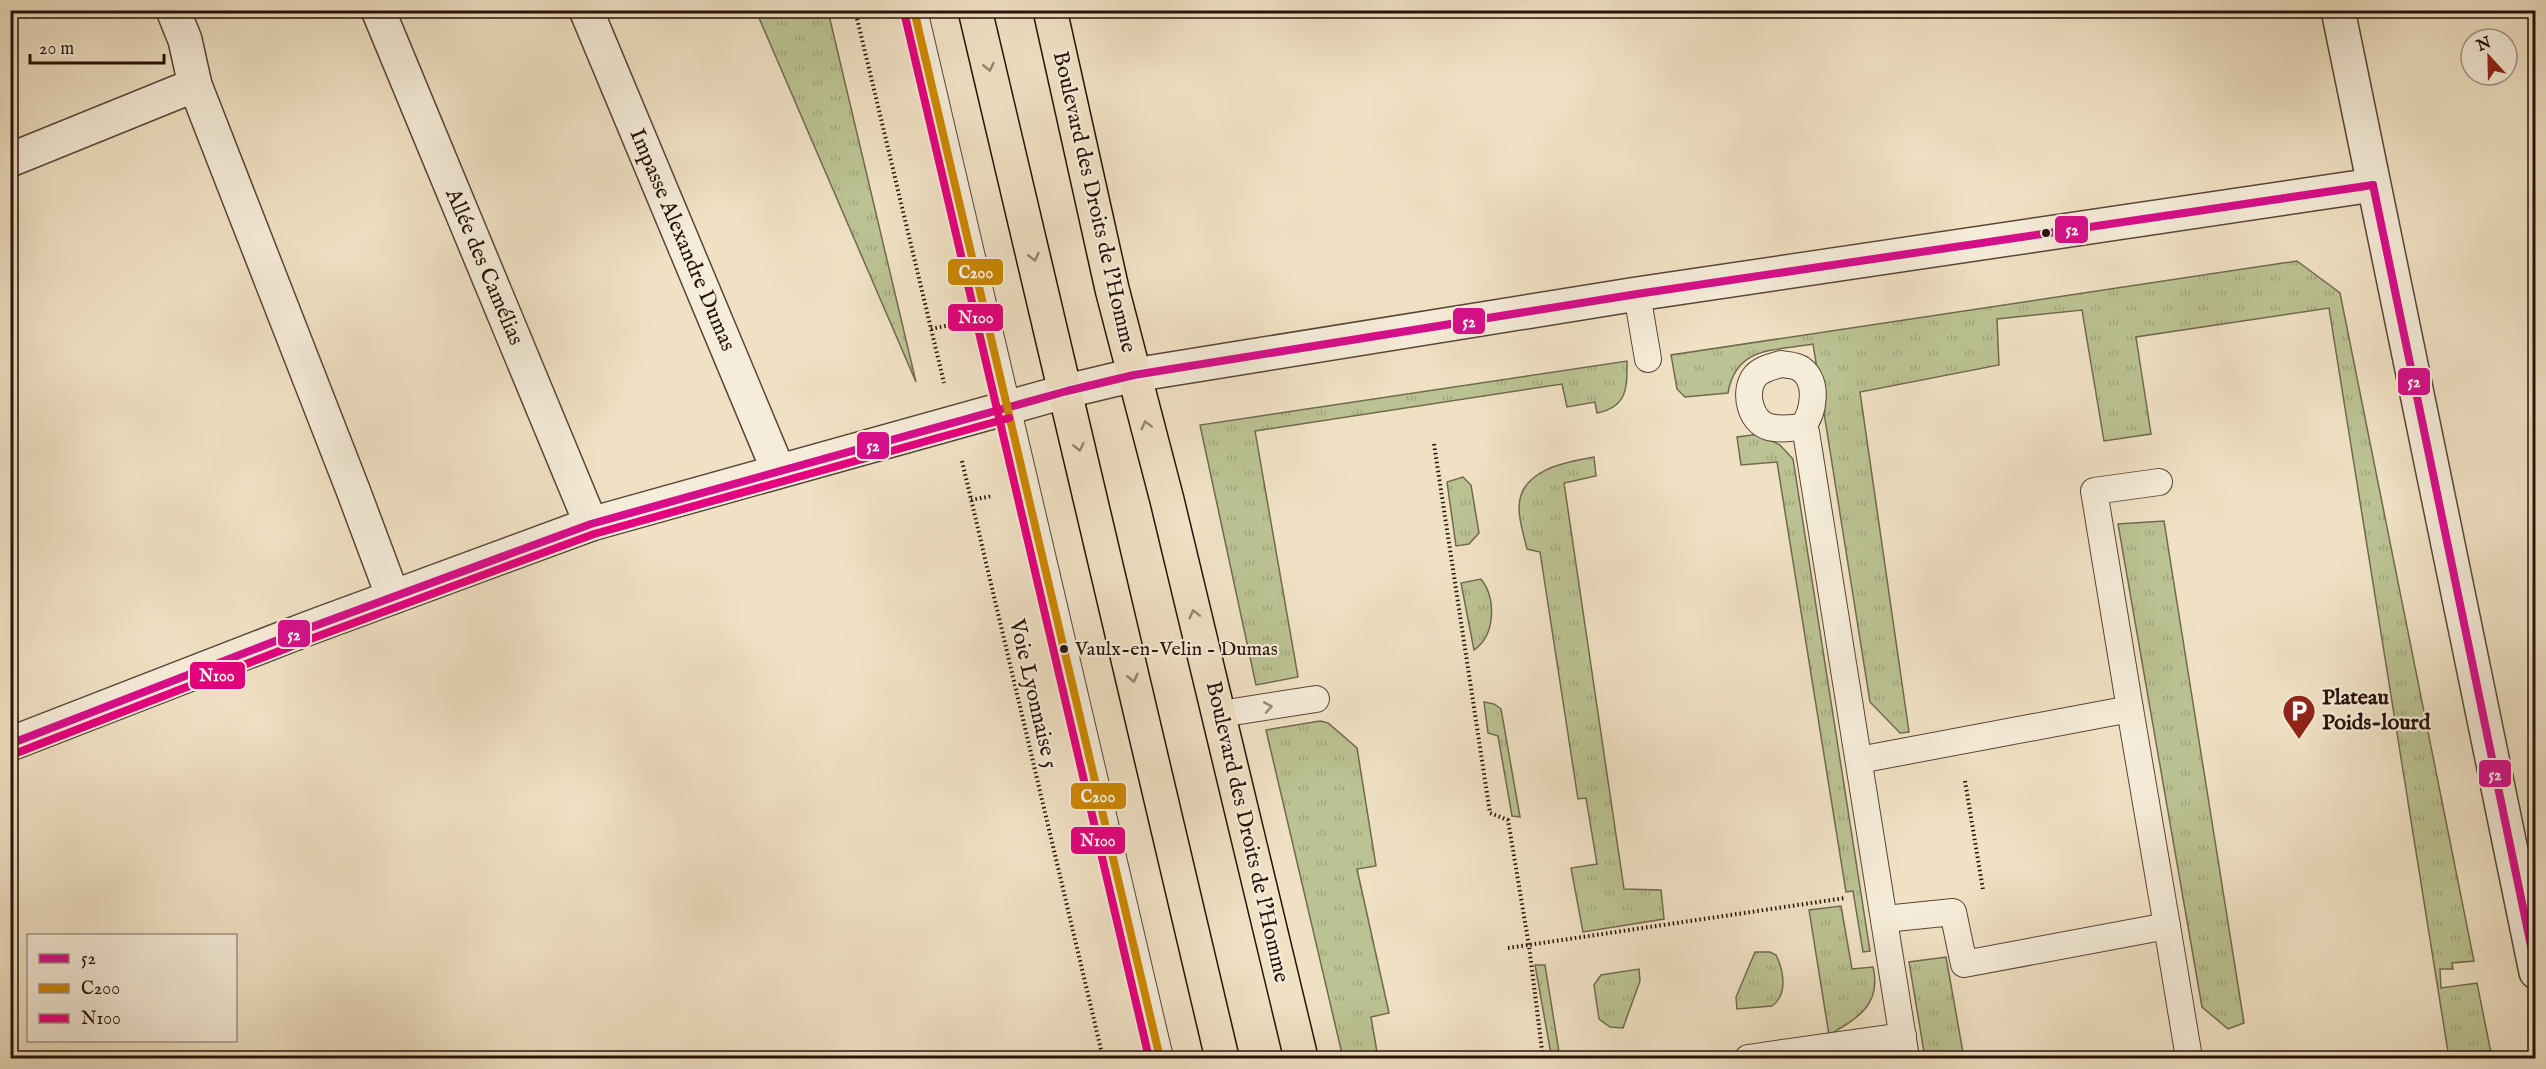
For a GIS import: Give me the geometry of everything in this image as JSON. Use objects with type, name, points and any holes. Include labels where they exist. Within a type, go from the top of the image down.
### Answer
[{"type":"main road","points":[[975,10],[1067,391],[1222,1059]]},
{"type":"main road","name":"Boulevard des Droits de l'Homme","points":[[1050,10],[1112,289],[1220,714],[1301,1059]]},
{"type":"street","points":[[174,10],[185,39],[195,85],[393,597]]},
{"type":"street","name":"Allée des Camélias","points":[[378,10],[591,525]]},
{"type":"street","name":"Impasse Alexandre Dumas","points":[[586,10],[778,471]]},
{"type":"street","points":[[2338,10],[2535,972]]},
{"type":"street","points":[[10,160],[195,85]]},
{"type":"street","points":[[10,744],[393,597],[591,525],[1067,391],[1134,375],[1637,294],[2373,185]]},
{"type":"lane","points":[[914,10],[1160,1059]]},
{"type":"lane","points":[[1637,294],[1648,358]]},
{"type":"lane","points":[[1781,364],[1800,368],[1809,378],[1813,405],[1810,418],[1802,427],[1770,427],[1744,416],[1753,379],[1765,368],[1781,364]]},
{"type":"lane","points":[[1748,1059],[1905,1047],[1806,432],[1802,427]]},
{"type":"lane","points":[[2159,482],[2094,492],[2189,1059]]},
{"type":"lane","points":[[1220,714],[1316,699]]},
{"type":"lane","points":[[1859,760],[2130,709]]},
{"type":"lane","points":[[1885,919],[1953,912],[1964,964],[2167,926]]},
{"type":"path","points":[[855,10],[924,306]]},
{"type":"path","points":[[1434,444],[1490,813],[1509,820],[1529,946],[1543,1059]]},
{"type":"path","name":"Voie Lyonnaise 5","points":[[974,511],[1103,1059]]},
{"type":"path","points":[[1965,781],[1983,893]]},
{"type":"path","points":[[1508,948],[1846,898],[1848,908]]},
{"type":"green space","points":[[756,11],[828,11],[916,382]]},
{"type":"green space","points":[[2297,261],[2340,293],[2474,961],[2452,963],[2453,969],[2440,969],[2441,988],[2477,983],[2492,1058],[2449,1058],[2329,308],[2136,337],[2151,434],[2104,441],[2082,310],[1997,319],[1999,365],[1860,392],[1909,732],[1900,733],[1870,702],[1813,344],[1771,350],[1748,359],[1739,366],[1732,378],[1728,393],[1685,397],[1677,389],[1671,355]]},
{"type":"green space","points":[[1627,361],[1626,387],[1620,401],[1615,406],[1597,413],[1595,402],[1567,407],[1562,384],[1255,431],[1298,677],[1256,685],[1200,425]]},
{"type":"green space","points":[[1760,434],[1780,445],[1793,459],[1870,951],[1863,952],[1853,891],[1846,892],[1777,462],[1741,465],[1737,437]]},
{"type":"green space","points":[[1594,457],[1596,476],[1564,483],[1624,889],[1661,890],[1664,919],[1583,932],[1571,868],[1597,864],[1586,798],[1578,799],[1540,552],[1527,549],[1519,508],[1521,495],[1535,476],[1558,465]]},
{"type":"green space","points":[[1463,477],[1471,485],[1479,533],[1469,544],[1456,546],[1447,482]]},
{"type":"green space","points":[[2164,521],[2244,1023],[2228,1029],[2202,1007],[2118,524]]},
{"type":"green space","points":[[1481,579],[1489,596],[1491,616],[1486,635],[1474,650],[1461,583]]},
{"type":"green space","points":[[1484,702],[1494,704],[1501,709],[1520,817],[1512,816],[1498,736],[1488,733]]},
{"type":"green space","points":[[1320,721],[1328,723],[1357,748],[1376,866],[1357,869],[1389,1013],[1371,1017],[1378,1058],[1343,1058],[1266,730]]},
{"type":"green space","points":[[1841,906],[1852,969],[1873,967],[1874,991],[1871,1000],[1858,1016],[1829,1035],[1809,910]]},
{"type":"green space","points":[[1755,952],[1770,952],[1776,955],[1781,968],[1782,989],[1772,1006],[1737,1009],[1736,997]]},
{"type":"green space","points":[[1946,957],[1964,1058],[1925,1058],[1909,962]]},
{"type":"green space","points":[[1535,965],[1545,965],[1559,1052],[1551,1054]]},
{"type":"green space","points":[[1639,969],[1640,981],[1623,1028],[1610,1027],[1599,1019],[1594,985],[1601,975]]},
{"type":"transit line","name":"C200","points":[[914,10],[1160,1058]]},
{"type":"transit line","name":"N100","points":[[904,12],[1149,1058]]},
{"type":"transit line","name":"52","points":[[2373,185],[2536,970]]},
{"type":"transit line","name":"52","points":[[10,744],[309,628],[591,524],[1067,391],[1134,375],[1637,294],[2373,185]]},
{"type":"transit line","name":"N100","points":[[14,754],[313,638],[594,534],[1009,418]]},
{"type":"place","name":"Vaulx-en-Velin - Dumas","points":[[1064,649]]},
{"type":"place","name":"Plateau Poids-lourd","points":[[2299,740]]}]
